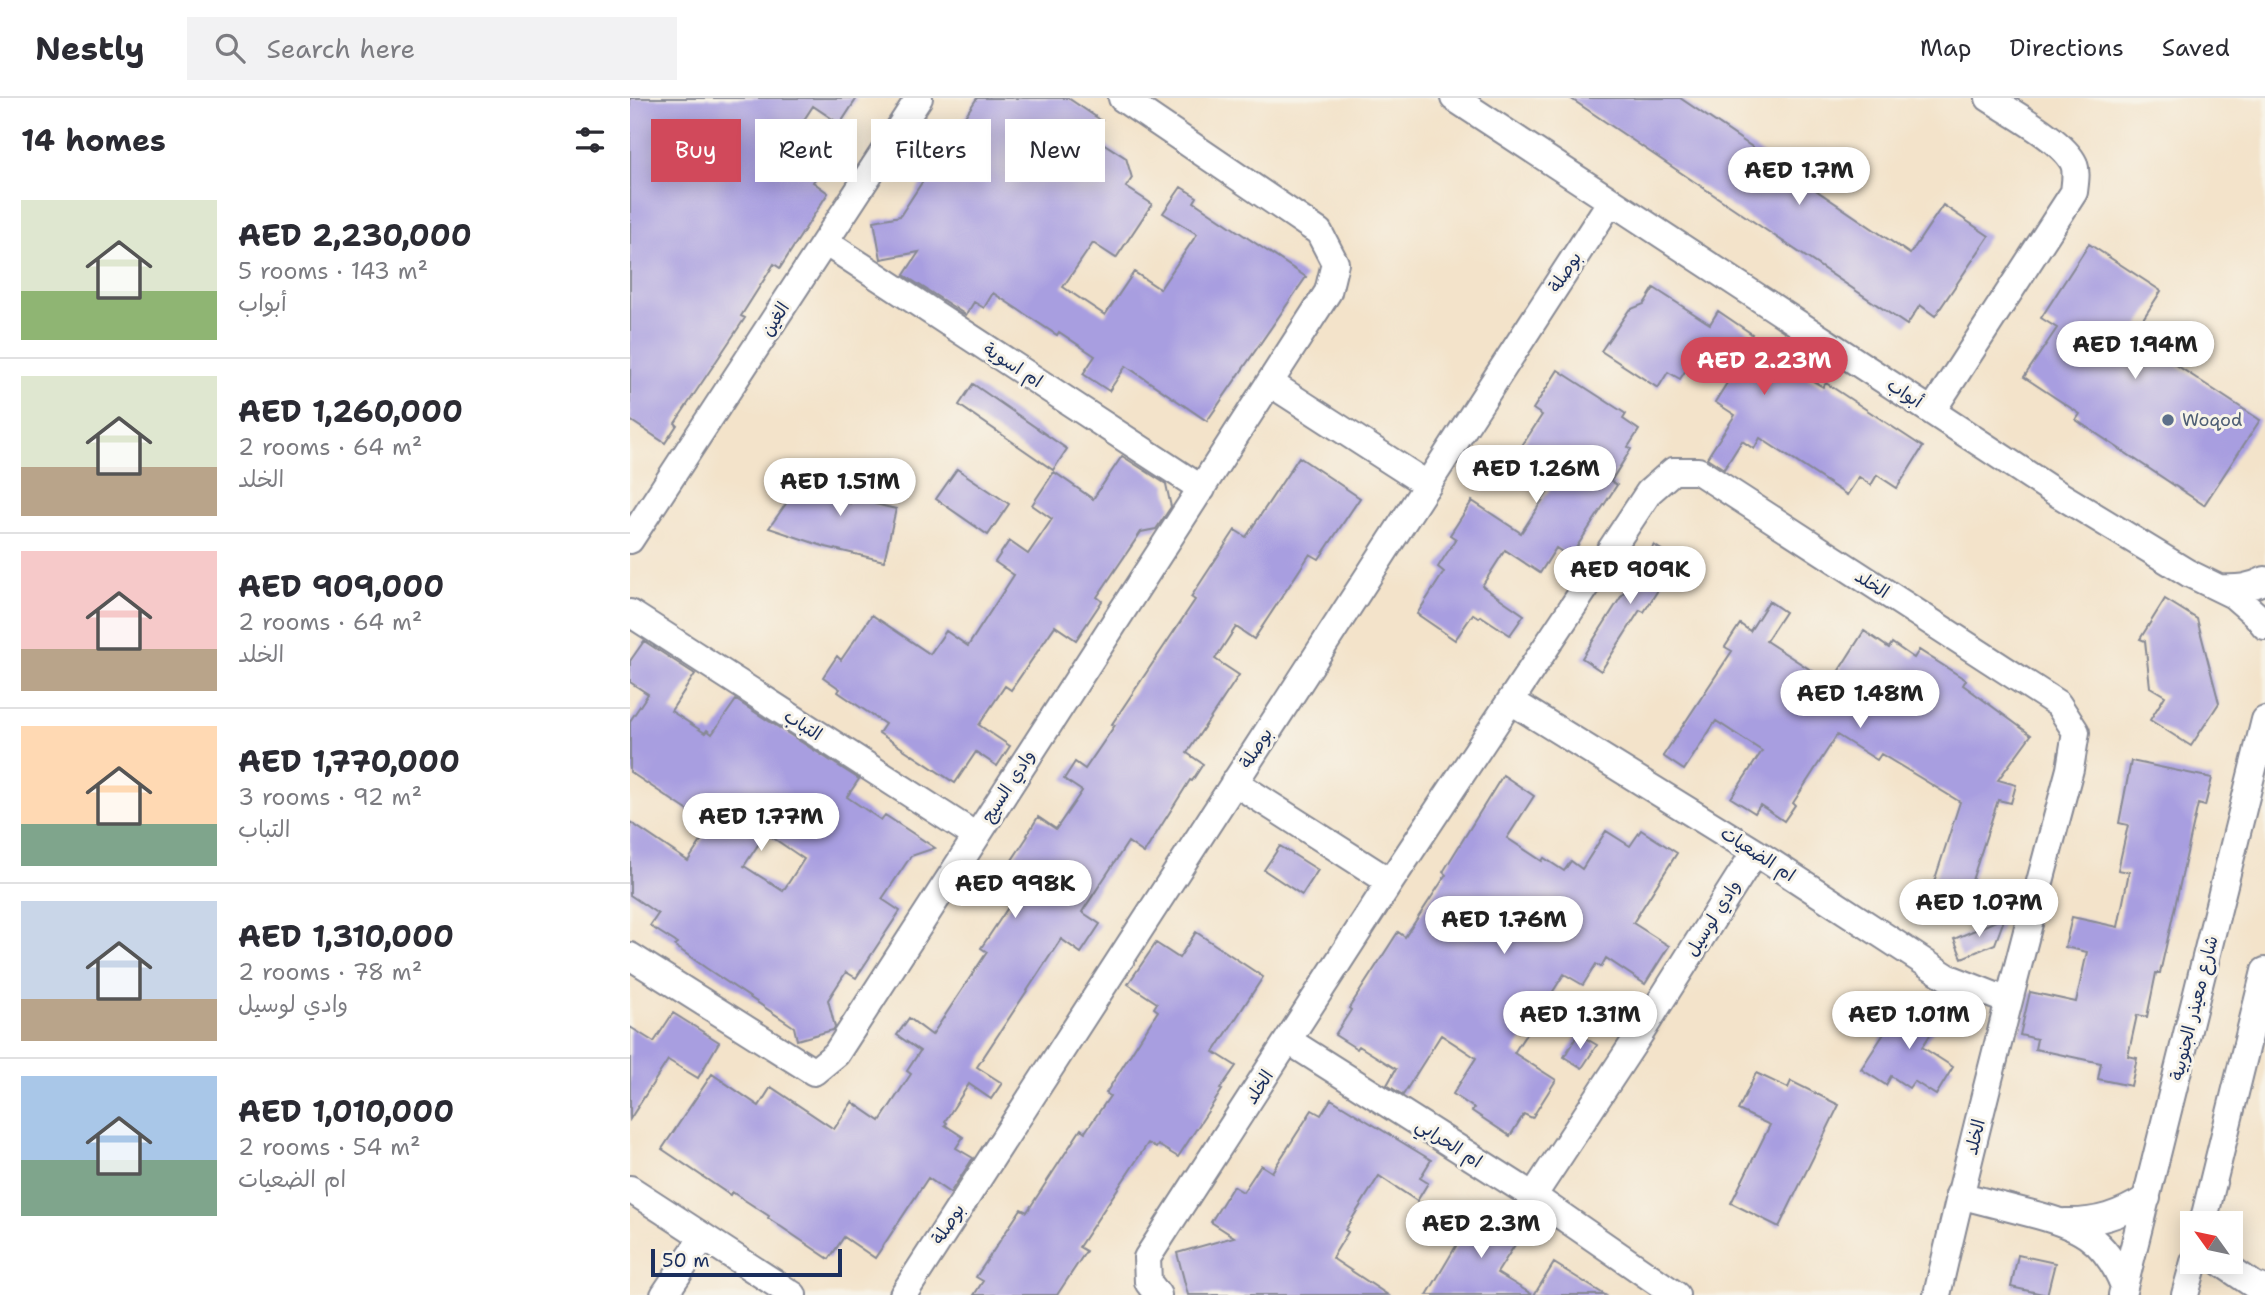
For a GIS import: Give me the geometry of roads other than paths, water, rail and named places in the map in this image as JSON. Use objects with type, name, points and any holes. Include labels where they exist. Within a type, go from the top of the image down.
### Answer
[{"type":"street","name":"الغين","points":[[630,540],[919,98]]},
{"type":"street","name":"وادي السيج","points":[[630,956],[814,1072],[836,1054],[1328,292],[1335,263],[1319,232],[1122,98]]},
{"type":"street","name":"أبواب","points":[[1454,98],[2061,496],[2188,573],[2220,588],[2245,605],[2265,626]]},
{"type":"street","points":[[1932,411],[2074,192],[2074,165],[2068,156],[2046,135],[1989,98]]},
{"type":"street","name":"بوصلة","points":[[902,1295],[1611,201]]},
{"type":"street","name":"ام اسوية","points":[[825,242],[1202,489]]},
{"type":"street","points":[[1270,383],[1428,485]]},
{"type":"street","name":"الخلد","points":[[1158,1295],[1148,1282],[1147,1258],[1390,882],[1649,492],[1673,471],[1698,471],[2058,704],[2076,732],[2070,769],[2008,1001],[1937,1295]]},
{"type":"street","name":"أبواب","points":[[2220,588],[2237,589],[2265,580]]},
{"type":"street","name":"التباب","points":[[630,614],[976,836]]},
{"type":"street","name":"ام الضعيات","points":[[1511,701],[1755,852],[1947,977],[2008,1001]]},
{"type":"street","name":"شارع معيذر الجنوبية","points":[[2123,1291],[2265,720]]},
{"type":"street","points":[[1234,782],[1390,882]]},
{"type":"street","name":"وادي لوسيل","points":[[1533,1196],[1755,852]]},
{"type":"street","points":[[2207,1211],[2265,971]]},
{"type":"street","name":"ام الحرابي","points":[[1289,1041],[1533,1196],[1676,1295]]},
{"type":"street","points":[[630,1189],[793,1295]]},
{"type":"street","points":[[1959,1195],[2063,1222],[2080,1229],[2101,1247],[2117,1269],[2123,1291]]},
{"type":"street","points":[[2063,1222],[2089,1221],[2115,1215],[2147,1198]]},
{"type":"street","points":[[664,1295],[703,1237]]},
{"type":"street","points":[[2185,1295],[2191,1274]]},
{"type":"street","points":[[2238,1274],[2265,1290]]},
{"type":"street","points":[[2227,1295],[2265,1290]]},
{"type":"place","name":"Woqod","points":[[2168,420]]}]
